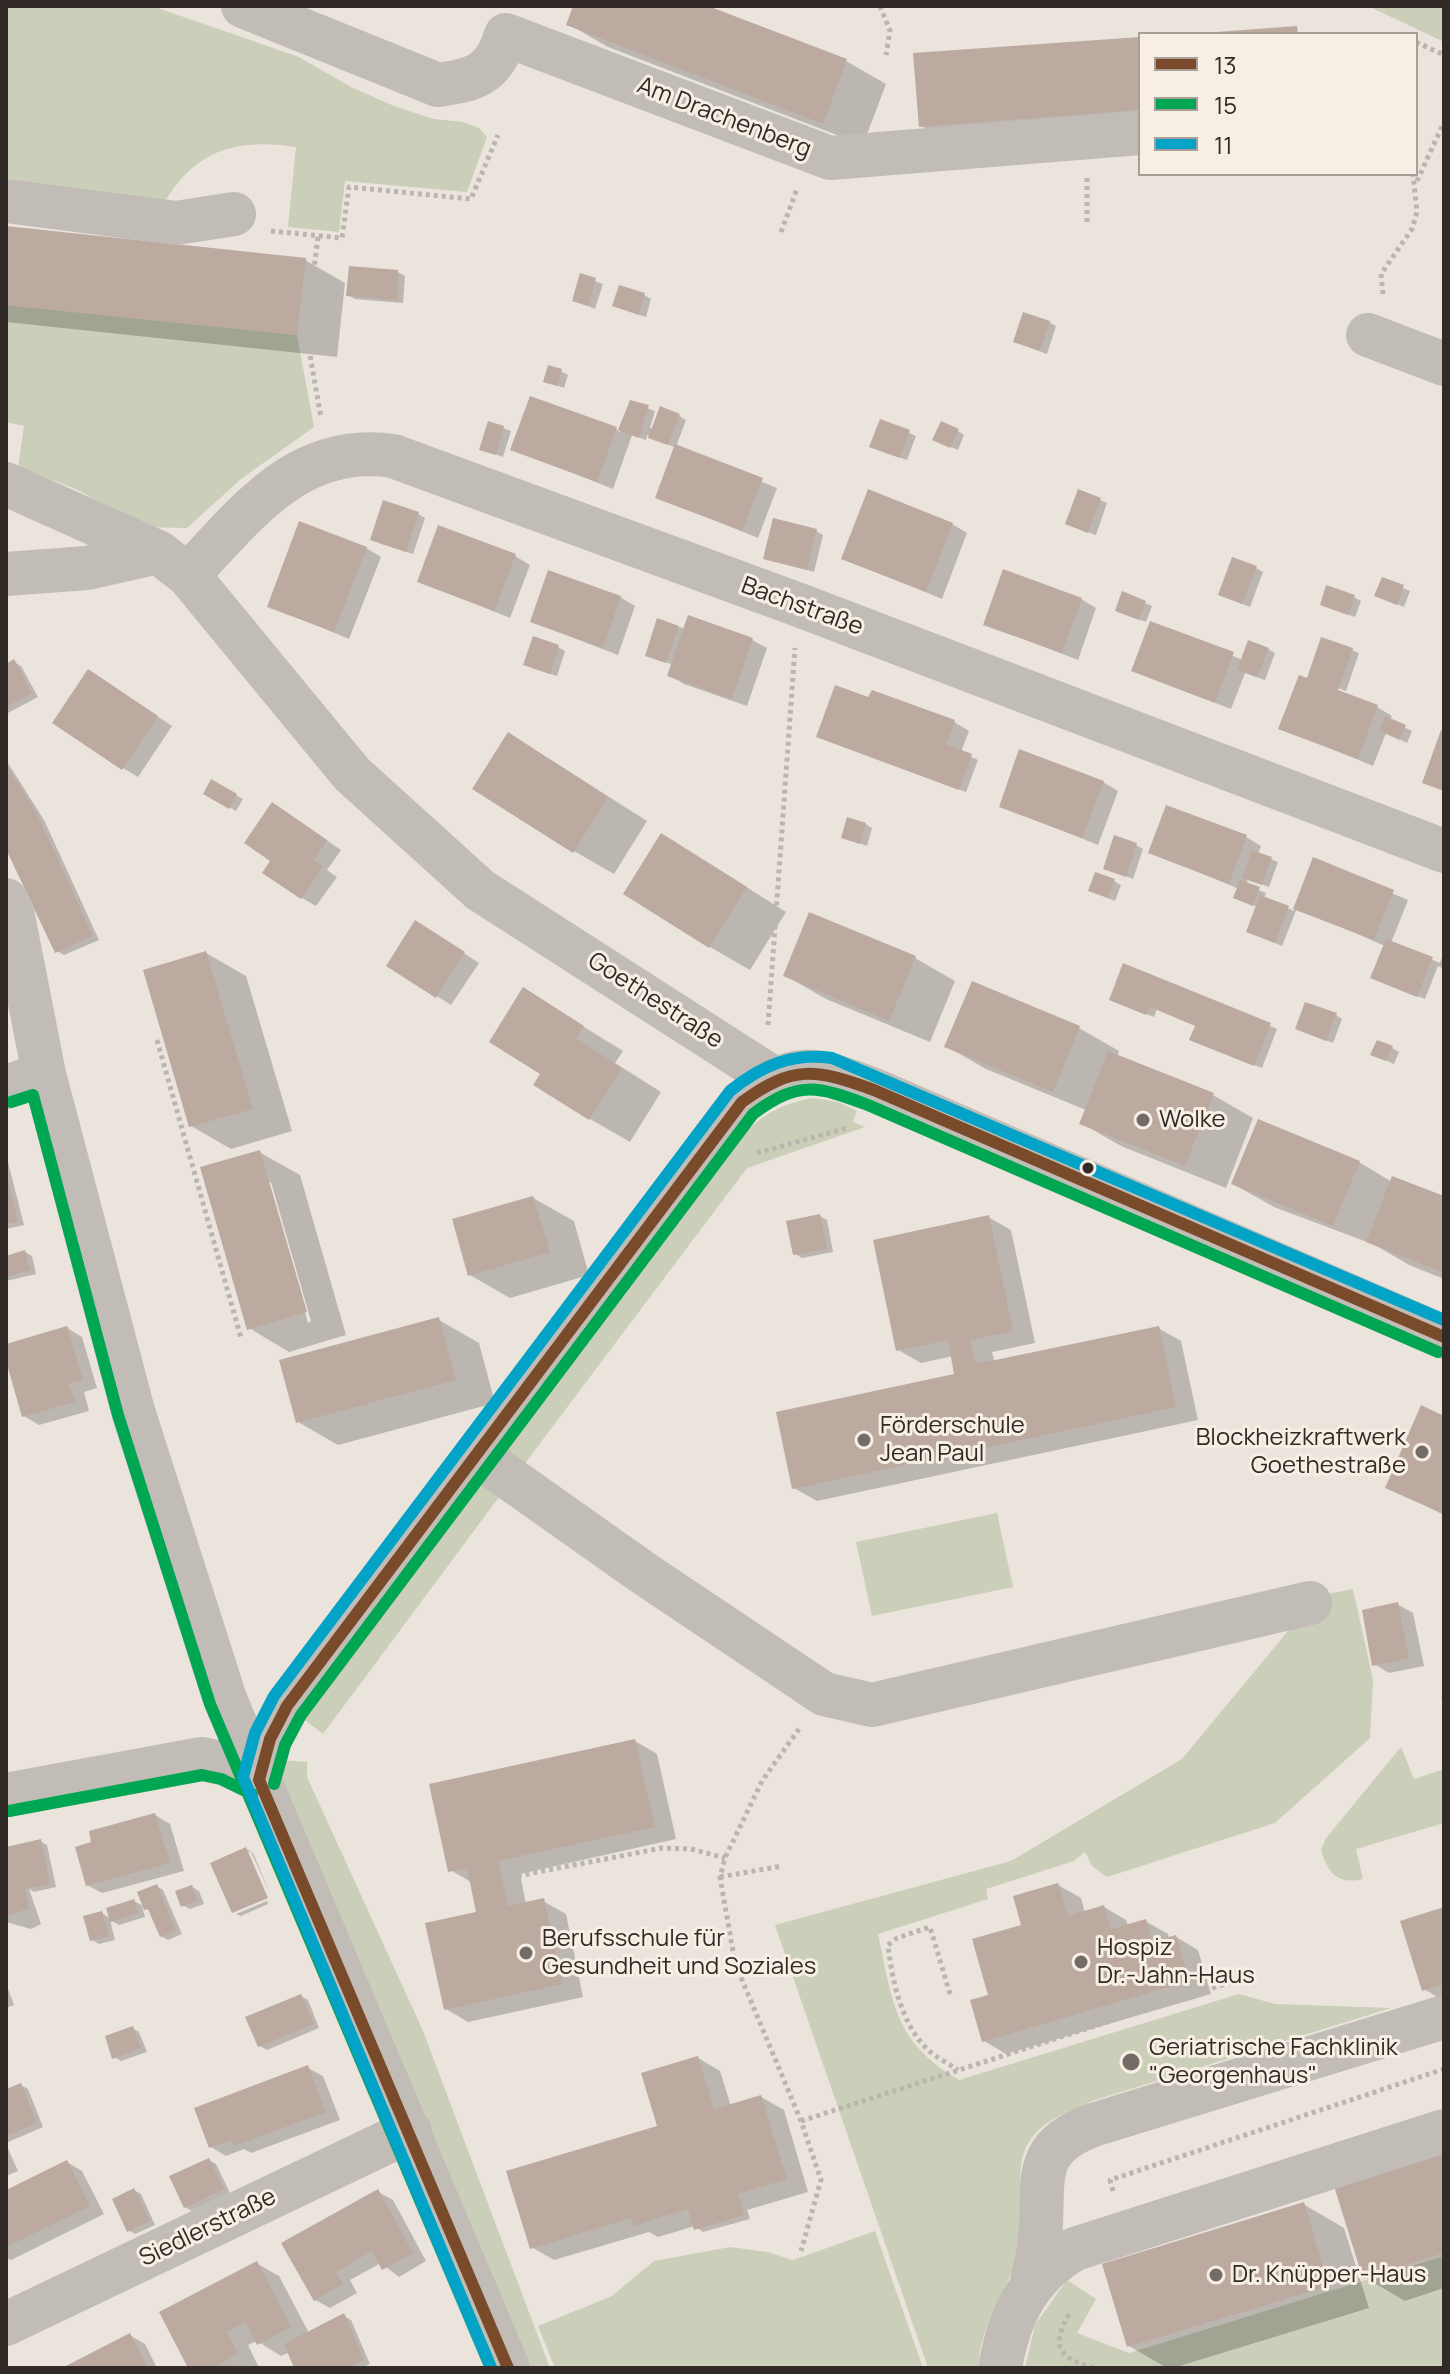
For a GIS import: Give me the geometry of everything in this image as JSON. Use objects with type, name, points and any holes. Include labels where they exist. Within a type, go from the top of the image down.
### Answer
[{"type":"street","name":"Am Drachenberg","points":[[243,6],[438,85],[466,82],[487,70],[500,56],[504,20],[830,158],[1138,133]]},
{"type":"street","points":[[6,201],[176,223],[234,214]]},
{"type":"street","points":[[1368,335],[1444,364]]},
{"type":"street","name":"Bachstraße","points":[[173,564],[286,481],[327,458],[374,453],[393,456],[799,605],[1444,851]]},
{"type":"street","name":"Goethestraße","points":[[6,484],[173,564],[352,774],[480,890],[773,1078]]},
{"type":"street","points":[[6,574],[173,564]]},
{"type":"street","points":[[6,900],[13,916],[25,1081],[225,1699],[508,2368]]},
{"type":"street","points":[[259,1780],[270,1739],[287,1706],[742,1102],[773,1078],[798,1071],[827,1073],[874,1090],[1444,1337]]},
{"type":"street","points":[[478,1456],[642,1572],[824,1694],[872,1705],[1310,1603]]},
{"type":"street","points":[[6,1795],[202,1759],[226,1764],[259,1780]]},
{"type":"street","points":[[1000,2368],[1006,2334],[1032,2282],[1040,2237],[1042,2172],[1060,2140],[1093,2125],[1444,2017]]},
{"type":"street","name":"Siedlerstraße","points":[[6,2324],[410,2131]]},
{"type":"street","points":[[1032,2282],[1075,2249],[1444,2131]]},
{"type":"path","points":[[880,6],[890,31],[886,55]]},
{"type":"path","points":[[1418,43],[1444,55]]},
{"type":"path","points":[[1416,181],[1444,122]]},
{"type":"path","points":[[234,214],[261,230],[342,238],[349,187],[471,199],[498,135]]},
{"type":"path","points":[[1368,335],[1383,298],[1381,274],[1412,229],[1417,212],[1414,176]]},
{"type":"path","points":[[315,374],[306,332],[318,237]]},
{"type":"path","points":[[310,292],[342,295]]},
{"type":"path","points":[[768,1020],[799,605]]},
{"type":"path","points":[[157,1040],[241,1338]]},
{"type":"path","points":[[753,1155],[855,1126],[874,1090]]},
{"type":"path","points":[[801,2251],[821,2180],[801,2121],[735,1963],[720,1877],[725,1858],[762,1781],[824,1694]]},
{"type":"path","points":[[502,1879],[662,1848],[691,1849],[725,1858]]},
{"type":"path","points":[[720,1877],[782,1866]]},
{"type":"path","points":[[950,1994],[930,1927],[897,1938],[888,1945],[896,1988],[915,2033],[928,2050],[959,2070]]},
{"type":"path","points":[[801,2121],[1250,1976]]},
{"type":"path","points":[[1125,2231],[1110,2180],[1444,2069]]},
{"type":"path","points":[[1074,2305],[1060,2333],[1059,2347],[1065,2356],[1093,2368]]},
{"type":"green space","points":[[6,6],[152,6],[299,57],[351,87],[394,106],[434,119],[463,122],[479,128],[487,137],[467,192],[345,181],[339,232],[288,227],[296,147],[273,144],[233,147],[200,162],[185,175],[160,211],[6,192]]},
{"type":"green space","points":[[1368,6],[1444,6],[1444,42]]},
{"type":"green space","points":[[6,305],[297,335],[314,427],[241,479],[187,528],[142,527],[78,490],[18,467],[24,426],[6,422]]},
{"type":"green space","points":[[813,1098],[838,1102],[857,1111],[853,1122],[865,1127],[747,1168],[520,1470],[499,1454],[745,1133],[776,1110]]},
{"type":"green space","points":[[479,1482],[499,1497],[323,1734],[301,1717]]},
{"type":"green space","points":[[997,1513],[1013,1587],[872,1616],[856,1542]]},
{"type":"green space","points":[[1353,1589],[1373,1680],[1370,1738],[1275,1823],[1107,1877],[1092,1866],[1085,1852],[1074,1861],[986,1889],[988,1899],[878,1934],[900,2019],[921,2051],[959,2080],[1239,1994],[1275,2004],[1391,2008],[1092,2101],[1046,2124],[1034,2135],[1022,2161],[1022,2242],[984,2334],[978,2368],[928,2368],[775,1925],[1011,1861],[1182,1759],[1317,1596]]},
{"type":"green space","points":[[1401,1747],[1414,1779],[1444,1769],[1444,1823],[1356,1849],[1363,1879],[1340,1879],[1331,1871],[1321,1850],[1326,1838]]},
{"type":"green space","points":[[280,1760],[307,1762],[307,1777],[423,2031],[550,2368],[526,2368],[287,1811]]},
{"type":"green space","points":[[875,2231],[923,2368],[555,2368],[538,2326],[612,2296],[654,2261],[730,2247],[767,2252],[793,2260]]},
{"type":"green space","points":[[1444,2256],[1444,2368],[1025,2368],[1035,2325],[1067,2280],[1096,2299],[1077,2333],[1129,2353]]},
{"type":"building","points":[[573,6],[708,6],[847,59],[823,124],[566,25]]},
{"type":"building","points":[[1297,26],[1298,32],[1216,32]]},
{"type":"building","points":[[1138,37],[1138,110],[919,127],[913,53]]},
{"type":"building","points":[[6,226],[306,258],[297,335],[6,305]]},
{"type":"building","points":[[349,266],[398,270],[397,300],[346,296]]},
{"type":"building","points":[[580,273],[596,278],[588,306],[572,301]]},
{"type":"building","points":[[619,285],[645,293],[639,315],[612,306]]},
{"type":"building","points":[[1023,312],[1050,321],[1040,351],[1013,342]]},
{"type":"building","points":[[548,365],[562,369],[557,386],[543,382]]},
{"type":"building","points":[[530,396],[617,427],[597,482],[510,450]]},
{"type":"building","points":[[630,400],[649,405],[639,438],[618,430]]},
{"type":"building","points":[[660,406],[680,414],[668,445],[648,438]]},
{"type":"building","points":[[880,419],[910,430],[900,458],[869,447]]},
{"type":"building","points":[[488,421],[504,426],[496,455],[479,450]]},
{"type":"building","points":[[941,421],[959,429],[950,448],[932,440]]},
{"type":"building","points":[[675,444],[763,478],[742,531],[655,498]]},
{"type":"building","points":[[868,489],[953,523],[926,592],[841,559]]},
{"type":"building","points":[[1078,489],[1101,498],[1088,533],[1065,524]]},
{"type":"building","points":[[383,500],[419,512],[406,552],[370,540]]},
{"type":"building","points":[[773,518],[817,529],[807,570],[763,559]]},
{"type":"building","points":[[299,521],[367,547],[334,632],[267,607]]},
{"type":"building","points":[[438,525],[516,554],[494,611],[417,582]]},
{"type":"building","points":[[1232,557],[1257,566],[1242,604],[1218,595]]},
{"type":"building","points":[[1003,569],[1082,598],[1062,653],[983,625]]},
{"type":"building","points":[[548,570],[621,596],[603,648],[530,622]]},
{"type":"building","points":[[1382,577],[1404,585],[1397,605],[1374,596]]},
{"type":"building","points":[[1326,585],[1355,595],[1348,615],[1320,605]]},
{"type":"building","points":[[1122,591],[1146,601],[1139,620],[1115,611]]},
{"type":"building","points":[[688,615],[753,638],[732,699],[667,676]]},
{"type":"building","points":[[657,618],[679,626],[666,663],[645,656]]},
{"type":"building","points":[[1150,621],[1234,652],[1215,703],[1131,671]]},
{"type":"building","points":[[533,636],[559,645],[550,674],[523,665]]},
{"type":"building","points":[[1321,637],[1353,648],[1338,690],[1378,705],[1358,759],[1278,729],[1299,675],[1307,678]]},
{"type":"building","points":[[1248,640],[1269,648],[1257,677],[1237,670]]},
{"type":"building","points":[[14,659],[32,693],[6,707],[6,664]]},
{"type":"building","points":[[88,669],[158,716],[122,770],[52,723]]},
{"type":"building","points":[[835,685],[868,697],[872,690],[955,720],[946,744],[972,754],[959,790],[816,737]]},
{"type":"building","points":[[1385,716],[1406,725],[1400,740],[1379,731]]},
{"type":"building","points":[[1441,730],[1444,731],[1444,791],[1422,783]]},
{"type":"building","points":[[508,732],[608,797],[573,853],[472,789]]},
{"type":"building","points":[[1019,749],[1104,781],[1082,838],[999,807]]},
{"type":"building","points":[[6,764],[37,814],[93,936],[55,953],[6,849]]},
{"type":"building","points":[[211,779],[237,794],[229,809],[203,794]]},
{"type":"building","points":[[272,802],[327,840],[314,860],[323,867],[301,899],[262,873],[270,861],[244,843]]},
{"type":"building","points":[[1166,805],[1247,835],[1229,884],[1148,853]]},
{"type":"building","points":[[847,817],[866,823],[860,844],[841,838]]},
{"type":"building","points":[[661,833],[747,887],[709,948],[623,894]]},
{"type":"building","points":[[1114,835],[1137,843],[1126,877],[1103,869]]},
{"type":"building","points":[[1252,850],[1272,857],[1262,885],[1242,878]]},
{"type":"building","points":[[1313,857],[1394,890],[1374,940],[1293,909]]},
{"type":"building","points":[[1095,872],[1115,879],[1108,898],[1088,891]]},
{"type":"building","points":[[1240,880],[1260,887],[1253,906],[1233,898]]},
{"type":"building","points":[[1260,895],[1289,906],[1275,943],[1246,932]]},
{"type":"building","points":[[809,912],[916,956],[889,1021],[783,976]]},
{"type":"building","points":[[415,920],[465,952],[436,998],[386,966]]},
{"type":"building","points":[[1386,939],[1433,957],[1417,997],[1370,978]]},
{"type":"building","points":[[206,951],[253,1109],[189,1127],[143,970]]},
{"type":"building","points":[[1123,963],[1271,1023],[1254,1066],[1189,1040],[1195,1026],[1150,1007],[1146,1015],[1109,1000]]},
{"type":"building","points":[[972,981],[1080,1026],[1053,1092],[944,1047]]},
{"type":"building","points":[[523,987],[584,1026],[576,1038],[622,1068],[589,1120],[533,1085],[540,1074],[489,1042]]},
{"type":"building","points":[[1305,1002],[1337,1013],[1326,1041],[1295,1029]]},
{"type":"building","points":[[1377,1040],[1393,1046],[1386,1061],[1370,1055]]},
{"type":"building","points":[[1108,1051],[1214,1093],[1185,1166],[1079,1124]]},
{"type":"building","points":[[1258,1119],[1360,1161],[1333,1226],[1231,1184]]},
{"type":"building","points":[[260,1150],[307,1312],[247,1330],[200,1167]]},
{"type":"building","points":[[6,1176],[18,1222],[6,1224]]},
{"type":"building","points":[[1392,1176],[1444,1196],[1444,1273],[1366,1242]]},
{"type":"building","points":[[533,1196],[550,1252],[468,1276],[452,1219]]},
{"type":"building","points":[[820,1214],[827,1249],[793,1255],[786,1221]]},
{"type":"building","points":[[989,1215],[1013,1331],[970,1340],[976,1364],[1159,1326],[1176,1407],[792,1489],[776,1412],[954,1374],[948,1340],[896,1351],[873,1240]]},
{"type":"building","points":[[25,1250],[30,1270],[6,1277],[6,1256]]},
{"type":"building","points":[[439,1317],[456,1380],[296,1423],[279,1360]]},
{"type":"building","points":[[67,1326],[83,1380],[69,1384],[75,1402],[22,1417],[6,1361],[6,1344]]},
{"type":"building","name":"Blockheizkraftwerk Goethestraße","points":[[1421,1405],[1444,1416],[1444,1514],[1385,1488]]},
{"type":"building","points":[[1398,1602],[1409,1658],[1372,1666],[1362,1610]]},
{"type":"building","points":[[635,1739],[655,1827],[498,1861],[508,1906],[544,1898],[562,1984],[444,2010],[425,1923],[476,1912],[467,1868],[448,1872],[429,1784]]},
{"type":"building","points":[[155,1813],[170,1863],[86,1886],[75,1847],[91,1842],[89,1831]]},
{"type":"building","points":[[41,1839],[50,1884],[25,1889],[29,1908],[6,1917],[6,1847]]},
{"type":"building","points":[[246,1847],[268,1898],[232,1913],[210,1863]]},
{"type":"building","name":"Hospiz Dr.-Jahn-Haus","points":[[1058,1883],[1068,1916],[1104,1905],[1111,1929],[1146,1919],[1152,1942],[1176,1935],[1189,1981],[982,2042],[970,2000],[988,1995],[972,1939],[1021,1925],[1013,1896]]},
{"type":"building","points":[[157,1884],[176,1931],[160,1937],[137,1892]]},
{"type":"building","points":[[192,1885],[198,1900],[181,1907],[175,1891]]},
{"type":"building","points":[[134,1899],[139,1913],[110,1922],[106,1908]]},
{"type":"building","points":[[1444,1907],[1444,1984],[1422,1991],[1400,1921]]},
{"type":"building","points":[[102,1911],[109,1936],[90,1941],[83,1916]]},
{"type":"building","points":[[301,1994],[314,2024],[258,2047],[245,2017]]},
{"type":"building","points":[[133,2026],[141,2048],[112,2059],[105,2036]]},
{"type":"building","points":[[698,2056],[714,2109],[761,2095],[787,2179],[738,2194],[744,2215],[694,2230],[688,2209],[633,2226],[631,2218],[530,2249],[506,2171],[657,2126],[641,2073]]},
{"type":"building","points":[[308,2065],[326,2112],[234,2146],[232,2140],[209,2148],[194,2108]]},
{"type":"building","points":[[21,2083],[37,2123],[6,2136],[6,2089]]},
{"type":"building","points":[[1444,2153],[1444,2253],[1363,2279],[1334,2186]]},
{"type":"building","points":[[209,2158],[224,2189],[184,2208],[169,2176]]},
{"type":"building","points":[[67,2160],[90,2206],[6,2247],[6,2190]]},
{"type":"building","points":[[134,2188],[150,2221],[127,2232],[112,2199]]},
{"type":"building","points":[[378,2189],[413,2253],[382,2270],[372,2251],[336,2272],[343,2284],[314,2301],[281,2243]]},
{"type":"building","name":"Dr. Knüpper-Haus","points":[[1304,2202],[1329,2286],[1127,2347],[1102,2264]]},
{"type":"building","points":[[257,2261],[291,2327],[257,2345],[246,2322],[227,2332],[238,2354],[213,2368],[188,2368],[159,2312]]},
{"type":"building","points":[[344,2313],[364,2360],[347,2368],[294,2368],[284,2344]]},
{"type":"building","points":[[130,2333],[148,2368],[62,2368]]},
{"type":"transit line","name":"11","points":[[491,2368],[243,1777],[255,1733],[274,1696],[730,1091],[753,1074],[790,1059],[832,1058],[1444,1320]]},
{"type":"transit line","name":"13","points":[[259,1780],[270,1739],[287,1706],[742,1102],[776,1081],[791,1076],[820,1075],[874,1090],[1444,1337]]},
{"type":"transit line","name":"15","points":[[274,1784],[285,1745],[301,1715],[753,1114],[796,1091],[821,1091],[868,1105],[1438,1352]]},
{"type":"transit line","name":"15","points":[[11,1102],[33,1095],[118,1415],[210,1704],[491,2368]]},
{"type":"transit line","name":"15","points":[[9,1811],[202,1775],[221,1779],[252,1794]]},
{"type":"transit line","name":"13","points":[[259,1780],[508,2368]]},
{"type":"place","name":"Wolke","points":[[1143,1120]]},
{"type":"place","name":"Förderschule Jean Paul","points":[[864,1440]]},
{"type":"place","name":"Blockheizkraftwerk Goethestraße","points":[[1422,1452]]},
{"type":"place","name":"Berufsschule für Gesundheit und Soziales","points":[[526,1953]]},
{"type":"place","name":"Hospiz Dr.-Jahn-Haus","points":[[1081,1962]]},
{"type":"place","name":"Geriatrische Fachklinik \"Georgenhaus\"","points":[[1131,2062]]},
{"type":"place","name":"Dr. Knüpper-Haus","points":[[1216,2275]]}]
